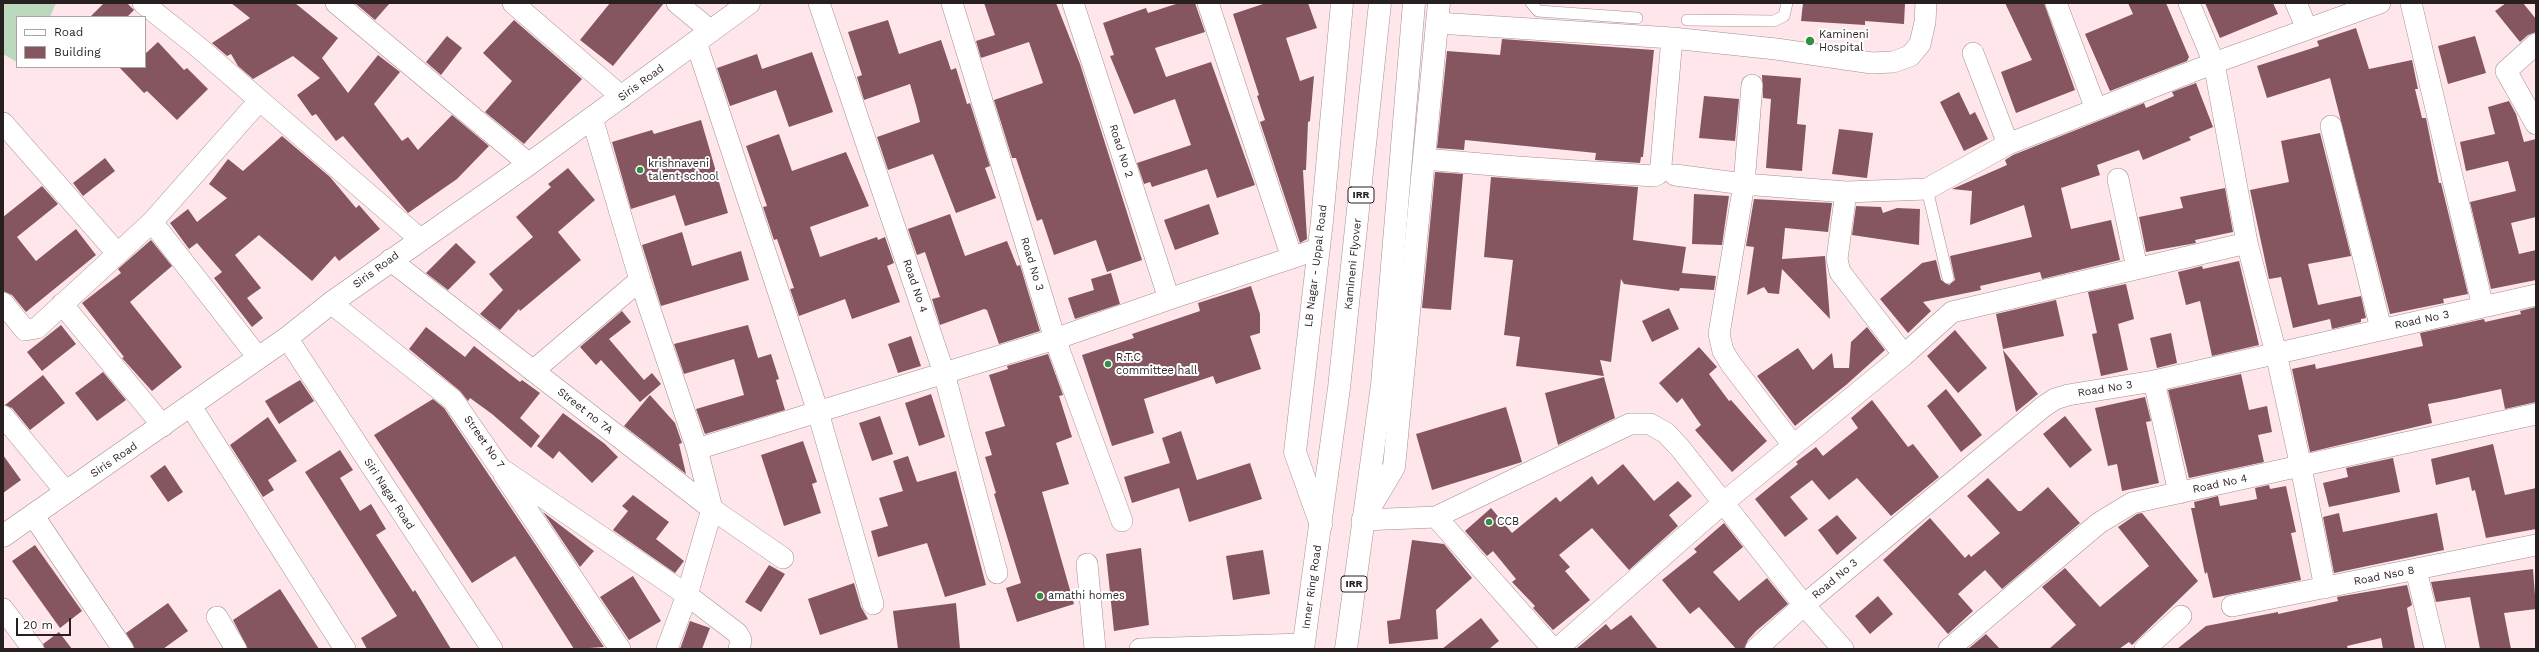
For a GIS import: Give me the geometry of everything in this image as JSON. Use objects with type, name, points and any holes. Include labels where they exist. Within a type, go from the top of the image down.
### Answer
[{"type":"main road","name":"Siris Road","points":[[3,536],[163,426],[258,356],[287,338],[331,302],[529,164],[749,3]]},
{"type":"main road","name":"LB Nagar - Uppal Road","points":[[1321,525],[1295,452],[1318,249],[1342,3]]},
{"type":"main road","name":"Kamineni Flyover","points":[[1321,525],[1354,257],[1380,3]]},
{"type":"main road","name":"IRR","points":[[1346,649],[1382,385],[1414,3]]},
{"type":"main road","points":[[1363,520],[1394,467],[1438,13]]},
{"type":"main road","name":"Inner Ring Road","points":[[1303,646],[1321,525]]},
{"type":"street","points":[[143,3],[196,46],[420,239]]},
{"type":"street","points":[[336,3],[529,164]]},
{"type":"street","points":[[513,3],[622,97]]},
{"type":"street","points":[[677,3],[704,37],[818,412],[873,604]]},
{"type":"street","name":"Road No 4","points":[[819,3],[944,373],[997,573]]},
{"type":"street","name":"Road No 3","points":[[952,3],[1055,339],[1122,521]]},
{"type":"street","name":"Road No 2","points":[[1073,3],[1169,298]]},
{"type":"street","points":[[1208,3],[1292,258]]},
{"type":"street","points":[[1438,13],[1776,49],[1872,63],[1893,62],[1910,56],[1920,44],[1925,22],[1926,3]]},
{"type":"street","points":[[2056,3],[2096,109]]},
{"type":"street","points":[[2189,3],[2214,63],[2247,243],[2276,353],[2301,467],[2325,588]]},
{"type":"street","points":[[2296,3],[2307,29]]},
{"type":"street","points":[[1675,175],[1744,184],[1846,192],[1926,189],[2008,144],[2214,63],[2380,3]]},
{"type":"street","points":[[2411,3],[2483,307]]},
{"type":"street","points":[[1424,159],[1654,176],[1658,174],[1662,165],[1672,38]]},
{"type":"street","points":[[2536,44],[2506,71],[2536,124]]},
{"type":"street","points":[[1973,53],[2008,144]]},
{"type":"street","points":[[1752,85],[1744,184],[1719,334],[1723,351],[1731,364],[1793,445]]},
{"type":"street","points":[[3,303],[21,326],[30,331],[37,328],[152,222],[259,101]]},
{"type":"street","points":[[592,118],[640,280],[697,449],[712,509],[687,595],[667,649]]},
{"type":"street","points":[[3,123],[117,253]]},
{"type":"street","points":[[2332,126],[2381,329]]},
{"type":"street","points":[[2118,179],[2138,268]]},
{"type":"street","points":[[1846,192],[1837,259],[1840,272],[1904,355]]},
{"type":"street","points":[[152,222],[258,356]]},
{"type":"street","points":[[1557,649],[1723,503],[1904,355],[1952,312],[2247,243]]},
{"type":"street","points":[[697,449],[1055,339],[1169,298],[1318,249]]},
{"type":"street","name":"Street no 7A","points":[[390,260],[712,509],[783,558]]},
{"type":"street","points":[[533,371],[640,280]]},
{"type":"street","name":"Road No 3","points":[[1756,649],[1804,605],[2043,407],[2068,395],[2154,381],[2536,295]]},
{"type":"street","name":"Street No 7","points":[[331,302],[454,400],[500,468],[687,595],[737,632],[741,640],[739,649]]},
{"type":"street","points":[[62,304],[163,426]]},
{"type":"street","name":"Siri Nagar Road","points":[[287,338],[492,649]]},
{"type":"street","points":[[2154,381],[2179,493]]},
{"type":"street","points":[[190,405],[345,649]]},
{"type":"street","name":"Road No 4","points":[[1949,649],[2099,523],[2132,503],[2301,467],[2536,414]]},
{"type":"street","points":[[3,416],[66,492]]},
{"type":"street","points":[[1363,520],[1436,517],[1630,424],[1650,424],[1666,434],[1680,448],[1804,605],[1843,649]]},
{"type":"street","points":[[500,468],[620,649]]},
{"type":"street","points":[[33,515],[123,649]]},
{"type":"street","points":[[1436,517],[1553,649]]},
{"type":"street","name":"Road Nso 8","points":[[2232,606],[2536,545]]},
{"type":"street","points":[[1087,564],[1096,649]]},
{"type":"street","points":[[2416,570],[2435,649]]},
{"type":"street","points":[[3,609],[34,649]]},
{"type":"street","points":[[2145,649],[2181,616]]},
{"type":"street","points":[[217,617],[236,649]]},
{"type":"street","points":[[1140,649],[1303,646]]},
{"type":"lane","points":[[1531,3],[1538,11],[1637,18]]},
{"type":"lane","points":[[1687,20],[1774,20],[1784,16],[1787,3]]},
{"type":"lane","points":[[1926,189],[1948,278]]},
{"type":"green space","points":[[3,3],[56,3],[50,16],[16,16],[16,61],[3,54]]},
{"type":"building","points":[[104,3],[127,3],[134,10],[128,16],[91,16]]},
{"type":"building","points":[[231,3],[295,3],[338,38],[322,58],[348,93],[378,55],[400,72],[374,104],[402,141],[408,137],[418,150],[452,115],[489,146],[457,179],[408,213],[343,136],[336,141],[316,114],[312,116],[297,95],[320,78],[293,56],[253,79],[238,66],[231,54],[227,56],[212,43],[250,18]]},
{"type":"building","points":[[355,3],[390,3],[375,20]]},
{"type":"building","points":[[610,3],[664,3],[613,66],[580,40]]},
{"type":"building","points":[[984,3],[1056,3],[1080,64],[1142,260],[1107,272],[1096,240],[1054,255],[1042,219],[1037,221],[1016,158],[1012,158],[994,100],[1043,83],[1029,42],[981,58],[976,41],[995,35]]},
{"type":"building","points":[[1179,3],[1195,3],[1205,32],[1155,48],[1166,77],[1211,62],[1255,185],[1217,198],[1207,169],[1152,187],[1150,182],[1144,184],[1137,163],[1191,145],[1175,99],[1134,114],[1110,56],[1114,55],[1103,23],[1146,8],[1148,13]]},
{"type":"building","points":[[1266,3],[1308,3],[1317,28],[1286,38],[1300,81],[1314,76],[1310,121],[1308,122],[1306,170],[1303,170],[1307,239],[1300,243],[1260,122],[1265,120],[1257,96],[1259,95],[1233,14]]},
{"type":"building","points":[[1803,3],[1905,3],[1904,24],[1865,21],[1865,25],[1801,21]]},
{"type":"building","points":[[2005,3],[2044,3],[2075,90],[2016,113],[2001,72],[2032,60]]},
{"type":"building","points":[[2128,3],[2166,3],[2189,57],[2187,61],[2110,91],[2085,34],[2133,14]]},
{"type":"building","points":[[2205,3],[2273,3],[2278,14],[2220,38]]},
{"type":"building","points":[[2506,3],[2523,3],[2536,19],[2536,32],[2528,35],[2520,42],[2495,11]]},
{"type":"building","points":[[514,20],[582,79],[524,144],[485,112],[512,81],[483,53]]},
{"type":"building","points":[[888,20],[899,54],[941,40],[951,70],[956,68],[967,104],[970,103],[990,166],[985,168],[996,198],[956,213],[933,154],[888,170],[877,137],[920,122],[910,84],[864,100],[857,77],[862,75],[848,32]]},
{"type":"building","points":[[2356,28],[2369,69],[2412,60],[2418,89],[2415,89],[2422,118],[2426,118],[2439,183],[2441,183],[2468,294],[2443,299],[2444,303],[2390,314],[2330,78],[2267,98],[2257,66],[2319,46],[2317,41]]},
{"type":"building","points":[[447,36],[462,48],[441,75],[426,62]]},
{"type":"building","points":[[2475,36],[2486,73],[2448,84],[2438,46]]},
{"type":"building","points":[[1502,39],[1654,50],[1643,157],[1641,157],[1640,163],[1595,160],[1596,153],[1465,140],[1464,150],[1437,148],[1447,51],[1500,55]]},
{"type":"building","points":[[158,42],[184,70],[187,68],[208,89],[177,120],[147,91],[144,93],[120,68],[146,68],[146,53]]},
{"type":"building","points":[[812,52],[833,112],[789,127],[776,90],[730,106],[717,68],[757,54],[762,69]]},
{"type":"building","points":[[1762,75],[1801,78],[1797,124],[1806,125],[1802,171],[1766,168],[1771,99],[1763,98]]},
{"type":"building","points":[[2196,83],[2213,127],[2189,137],[2191,140],[2143,160],[2139,150],[2097,165],[2100,175],[2061,188],[2071,229],[2111,220],[2120,260],[2042,279],[2040,272],[1980,286],[1981,290],[1923,302],[1931,311],[1908,333],[1880,299],[1922,263],[1936,260],[1941,280],[1949,285],[1955,280],[1950,256],[2032,237],[2024,205],[1970,225],[1972,191],[1952,189],[2007,165],[2005,160],[2013,155],[2144,103],[2146,108],[2174,96],[2172,92]]},
{"type":"building","points":[[1959,92],[1970,115],[1975,112],[1988,139],[1964,151],[1940,102]]},
{"type":"building","points":[[1704,96],[1739,99],[1735,141],[1699,138]]},
{"type":"building","points":[[2509,101],[2516,114],[2524,142],[2536,139],[2536,217],[2511,223],[2519,254],[2536,250],[2536,280],[2491,289],[2470,202],[2516,191],[2508,161],[2466,171],[2460,142],[2495,134],[2488,107]]},
{"type":"building","points":[[701,120],[728,213],[685,226],[675,195],[631,209],[612,142],[652,130],[654,134]]},
{"type":"building","points":[[1839,129],[1873,133],[1867,178],[1832,174]]},
{"type":"building","points":[[2320,133],[2351,256],[2308,264],[2318,305],[2361,296],[2366,318],[2361,319],[2361,322],[2332,329],[2330,319],[2293,328],[2281,277],[2269,279],[2250,190],[2289,182],[2281,141]]},
{"type":"building","points":[[779,134],[792,171],[846,152],[869,206],[810,227],[820,257],[877,237],[878,240],[885,237],[894,263],[887,266],[900,302],[852,319],[845,299],[799,316],[790,289],[794,288],[777,239],[774,240],[763,207],[767,206],[746,146]]},
{"type":"building","points":[[282,136],[330,177],[356,208],[359,205],[380,229],[339,261],[335,256],[312,281],[259,235],[235,255],[261,288],[247,298],[263,318],[252,327],[214,278],[222,272],[197,243],[189,249],[170,223],[188,209],[197,222],[227,198],[209,184],[228,159],[243,171]]},
{"type":"building","points":[[105,158],[115,171],[83,196],[73,183]]},
{"type":"building","points":[[568,168],[595,200],[558,232],[581,260],[520,311],[519,309],[500,330],[480,314],[503,290],[489,274],[533,237],[516,217],[551,187],[548,184]]},
{"type":"building","points":[[1435,172],[1463,174],[1451,310],[1422,308]]},
{"type":"building","points":[[1491,177],[1638,187],[1633,240],[1686,247],[1682,273],[1716,276],[1714,290],[1680,288],[1679,291],[1624,284],[1621,279],[1611,362],[1600,360],[1604,376],[1516,366],[1520,337],[1504,335],[1513,260],[1484,257]]},
{"type":"building","points":[[42,186],[58,204],[17,237],[36,261],[76,229],[96,255],[26,312],[12,295],[3,291],[3,217]]},
{"type":"building","points":[[2225,188],[2233,232],[2195,240],[2196,243],[2146,252],[2139,217],[2183,208],[2180,197]]},
{"type":"building","points":[[1694,194],[1729,196],[1722,245],[1692,244]]},
{"type":"building","points":[[1754,199],[1832,203],[1828,232],[1785,228],[1782,259],[1825,256],[1830,319],[1782,269],[1779,294],[1768,293],[1764,287],[1747,295],[1754,247],[1746,246]]},
{"type":"building","points":[[1209,204],[1219,234],[1175,250],[1164,220]]},
{"type":"building","points":[[1856,206],[1881,207],[1883,213],[1897,208],[1920,209],[1919,245],[1852,235]]},
{"type":"building","points":[[950,214],[965,256],[1007,241],[1017,266],[1020,265],[1040,331],[999,344],[987,310],[984,309],[940,325],[932,299],[940,297],[925,252],[917,255],[908,229]]},
{"type":"building","points":[[682,232],[692,266],[741,251],[749,280],[661,306],[642,245]]},
{"type":"building","points":[[151,240],[172,266],[130,302],[182,367],[152,391],[122,358],[124,357],[82,303],[121,273],[118,269]]},
{"type":"building","points":[[456,243],[476,262],[448,290],[426,273]]},
{"type":"building","points":[[2239,261],[2259,345],[2212,356],[2200,301],[2186,305],[2178,272],[2202,266],[2203,269]]},
{"type":"building","points":[[1111,273],[1120,304],[1075,319],[1068,298],[1094,290],[1091,279]]},
{"type":"building","points":[[2126,284],[2134,319],[2118,324],[2128,370],[2101,376],[2092,334],[2097,333],[2088,292]]},
{"type":"building","points":[[1251,286],[1260,314],[1260,333],[1250,336],[1261,369],[1216,384],[1213,376],[1144,399],[1154,433],[1112,446],[1082,355],[1134,338],[1132,334],[1200,311],[1198,303]]},
{"type":"building","points":[[2056,300],[2064,336],[2003,349],[1996,314]]},
{"type":"building","points":[[2536,307],[2536,402],[2505,409],[2501,389],[2428,404],[2432,423],[2310,452],[2292,369],[2315,364],[2316,369],[2423,346],[2420,333],[2484,319],[2485,322],[2521,314],[2520,311]]},
{"type":"building","points":[[1669,308],[1679,329],[1652,342],[1642,321]]},
{"type":"building","points":[[622,311],[631,322],[609,339],[644,380],[652,373],[661,384],[640,402],[601,360],[596,365],[580,347]]},
{"type":"building","points":[[61,325],[76,344],[42,371],[27,352]]},
{"type":"building","points":[[748,325],[758,358],[771,354],[779,379],[776,380],[785,410],[705,434],[696,409],[744,395],[734,359],[684,374],[674,344]]},
{"type":"building","points":[[426,327],[465,357],[474,346],[520,382],[522,380],[540,393],[520,418],[540,436],[531,448],[492,414],[470,398],[468,401],[460,391],[409,349]]},
{"type":"building","points":[[1867,327],[1885,350],[1846,385],[1795,426],[1757,376],[1798,348],[1813,370],[1832,353],[1834,368],[1849,368],[1851,342]]},
{"type":"building","points":[[1955,330],[1987,368],[1958,393],[1927,356]]},
{"type":"building","points":[[2171,333],[2177,363],[2157,368],[2150,338]]},
{"type":"building","points":[[911,336],[921,366],[898,373],[888,344]]},
{"type":"building","points":[[1699,347],[1717,367],[1709,374],[1729,401],[1731,400],[1767,441],[1732,472],[1695,430],[1701,425],[1682,398],[1677,403],[1659,383]]},
{"type":"building","points":[[2003,350],[2038,394],[2016,412]]},
{"type":"building","points":[[1048,354],[1063,395],[1059,396],[1072,437],[1056,443],[1069,484],[1042,492],[1074,604],[1017,622],[1006,588],[1021,583],[994,494],[996,493],[985,457],[992,455],[985,432],[1005,426],[989,375],[1008,369],[1007,366]]},
{"type":"building","points":[[103,372],[126,400],[97,421],[75,393]]},
{"type":"building","points":[[2241,374],[2249,410],[2267,406],[2272,432],[2258,435],[2264,462],[2189,478],[2168,390]]},
{"type":"building","points":[[43,375],[65,403],[30,430],[12,408],[5,405]]},
{"type":"building","points":[[1604,377],[1615,418],[1558,445],[1545,393]]},
{"type":"building","points":[[300,380],[314,401],[279,424],[265,401]]},
{"type":"building","points":[[1946,389],[1982,435],[1961,452],[1927,406]]},
{"type":"building","points":[[931,394],[945,437],[919,446],[905,403]]},
{"type":"building","points":[[650,395],[675,423],[682,443],[679,444],[686,474],[624,426]]},
{"type":"building","points":[[2145,397],[2151,421],[2146,422],[2159,483],[2122,491],[2117,464],[2108,466],[2095,408]]},
{"type":"building","points":[[433,399],[444,408],[604,647],[574,649],[515,556],[472,583],[374,435]]},
{"type":"building","points":[[1872,400],[1908,447],[1913,444],[1939,477],[1891,516],[1857,478],[1829,500],[1812,480],[1790,497],[1808,519],[1785,537],[1755,499],[1798,464],[1796,462],[1816,447],[1823,456],[1858,428],[1851,418]]},
{"type":"building","points":[[1506,407],[1522,462],[1432,490],[1416,434]]},
{"type":"building","points":[[563,413],[605,444],[618,457],[592,483],[559,451],[553,459],[537,446]]},
{"type":"building","points":[[880,416],[893,454],[872,461],[859,423]]},
{"type":"building","points":[[2065,416],[2092,450],[2070,468],[2043,434]]},
{"type":"building","points":[[268,417],[297,461],[268,480],[274,490],[263,497],[230,445]]},
{"type":"building","points":[[1181,431],[1197,480],[1250,463],[1262,499],[1189,522],[1179,488],[1132,503],[1124,477],[1170,463],[1162,438]]},
{"type":"building","points":[[803,441],[817,482],[812,484],[821,513],[784,526],[761,455]]},
{"type":"building","points":[[2493,444],[2505,495],[2536,488],[2536,529],[2486,538],[2475,490],[2472,491],[2469,477],[2436,485],[2431,459]]},
{"type":"building","points":[[340,450],[353,470],[340,478],[360,511],[371,504],[386,529],[376,535],[413,592],[415,590],[451,649],[367,649],[361,638],[397,616],[305,472]]},
{"type":"building","points":[[3,455],[21,480],[3,493]]},
{"type":"building","points":[[908,456],[917,482],[956,471],[986,585],[945,597],[927,543],[878,557],[871,531],[888,526],[879,498],[903,491],[893,461]]},
{"type":"building","points":[[2393,458],[2400,492],[2329,507],[2323,483],[2348,477],[2346,468]]},
{"type":"building","points":[[1623,464],[1654,501],[1678,481],[1692,496],[1669,515],[1678,526],[1629,570],[1592,528],[1559,555],[1570,567],[1565,571],[1590,600],[1553,630],[1533,608],[1535,606],[1512,582],[1516,579],[1493,551],[1487,556],[1465,531],[1491,508],[1512,533],[1556,497],[1560,502],[1592,476],[1598,485]]},
{"type":"building","points":[[165,465],[183,492],[168,502],[150,476]]},
{"type":"building","points":[[1988,478],[2018,511],[2021,511],[2048,487],[2080,523],[2002,589],[1985,570],[1958,594],[1973,611],[1948,634],[1883,560],[1930,518],[1965,558],[1969,554],[1971,557],[2000,533],[1967,496]]},
{"type":"building","points":[[2269,485],[2270,489],[2286,486],[2296,532],[2291,533],[2301,580],[2213,598],[2207,572],[2205,574],[2191,508],[2195,508],[2194,502],[2218,496],[2220,506],[2257,499],[2255,488]]},
{"type":"building","points":[[633,495],[669,522],[656,539],[684,561],[675,573],[613,530],[628,511],[622,506]]},
{"type":"building","points":[[543,512],[594,551],[580,567]]},
{"type":"building","points":[[2142,513],[2198,581],[2132,645],[2129,642],[2119,649],[2049,649],[2076,625],[2042,587],[2065,568],[2100,607],[2149,566],[2118,527],[2137,514]]},
{"type":"building","points":[[2339,513],[2343,532],[2437,513],[2444,550],[2334,573],[2323,517]]},
{"type":"building","points":[[1837,515],[1857,538],[1837,555],[1818,530]]},
{"type":"building","points":[[1724,523],[1743,547],[1713,572],[1739,601],[1767,578],[1788,604],[1756,631],[1748,640],[1744,649],[1736,649],[1699,607],[1690,614],[1662,580],[1697,552],[1694,549]]},
{"type":"building","points":[[1412,540],[1444,544],[1472,578],[1436,610],[1438,639],[1389,644],[1387,621],[1400,619]]},
{"type":"building","points":[[35,545],[82,611],[60,628],[12,561]]},
{"type":"building","points":[[1141,548],[1149,625],[1114,631],[1106,554]]},
{"type":"building","points":[[1263,550],[1270,594],[1233,600],[1226,556]]},
{"type":"building","points":[[769,565],[785,574],[761,612],[745,602]]},
{"type":"building","points":[[2533,569],[2536,609],[2504,613],[2511,649],[2480,649],[2470,597],[2436,602],[2431,582]]},
{"type":"building","points":[[633,576],[661,621],[629,640],[600,597]]},
{"type":"building","points":[[854,583],[861,607],[868,619],[820,635],[808,599]]},
{"type":"building","points":[[2407,585],[2412,605],[2407,608],[2415,649],[2383,649],[2381,638],[2347,646],[2348,649],[2177,649],[2206,626],[2278,612],[2278,614],[2338,601],[2337,597]]},
{"type":"building","points":[[280,589],[319,649],[248,649],[233,620]]},
{"type":"building","points":[[1878,596],[1893,614],[1870,634],[1855,616]]},
{"type":"building","points":[[168,603],[188,631],[163,649],[135,649],[126,633]]},
{"type":"building","points":[[956,603],[960,649],[898,649],[893,611]]},
{"type":"building","points":[[1631,615],[1658,649],[1576,649],[1606,624],[1611,630]]},
{"type":"building","points":[[1481,618],[1499,641],[1489,649],[1442,649]]},
{"type":"building","points":[[690,621],[710,628],[702,649],[680,649]]},
{"type":"building","points":[[59,632],[72,649],[45,649],[43,644]]},
{"type":"building","points":[[1986,634],[2000,649],[1968,649]]},
{"type":"place","name":"Kamineni Hospital","points":[[1810,41]]},
{"type":"place","name":"krishnaveni talent school","points":[[640,170]]},
{"type":"place","name":"R.T.C committee hall","points":[[1108,364]]},
{"type":"place","name":"CCB","points":[[1489,522]]},
{"type":"place","name":"amathi homes","points":[[1040,596]]}]
